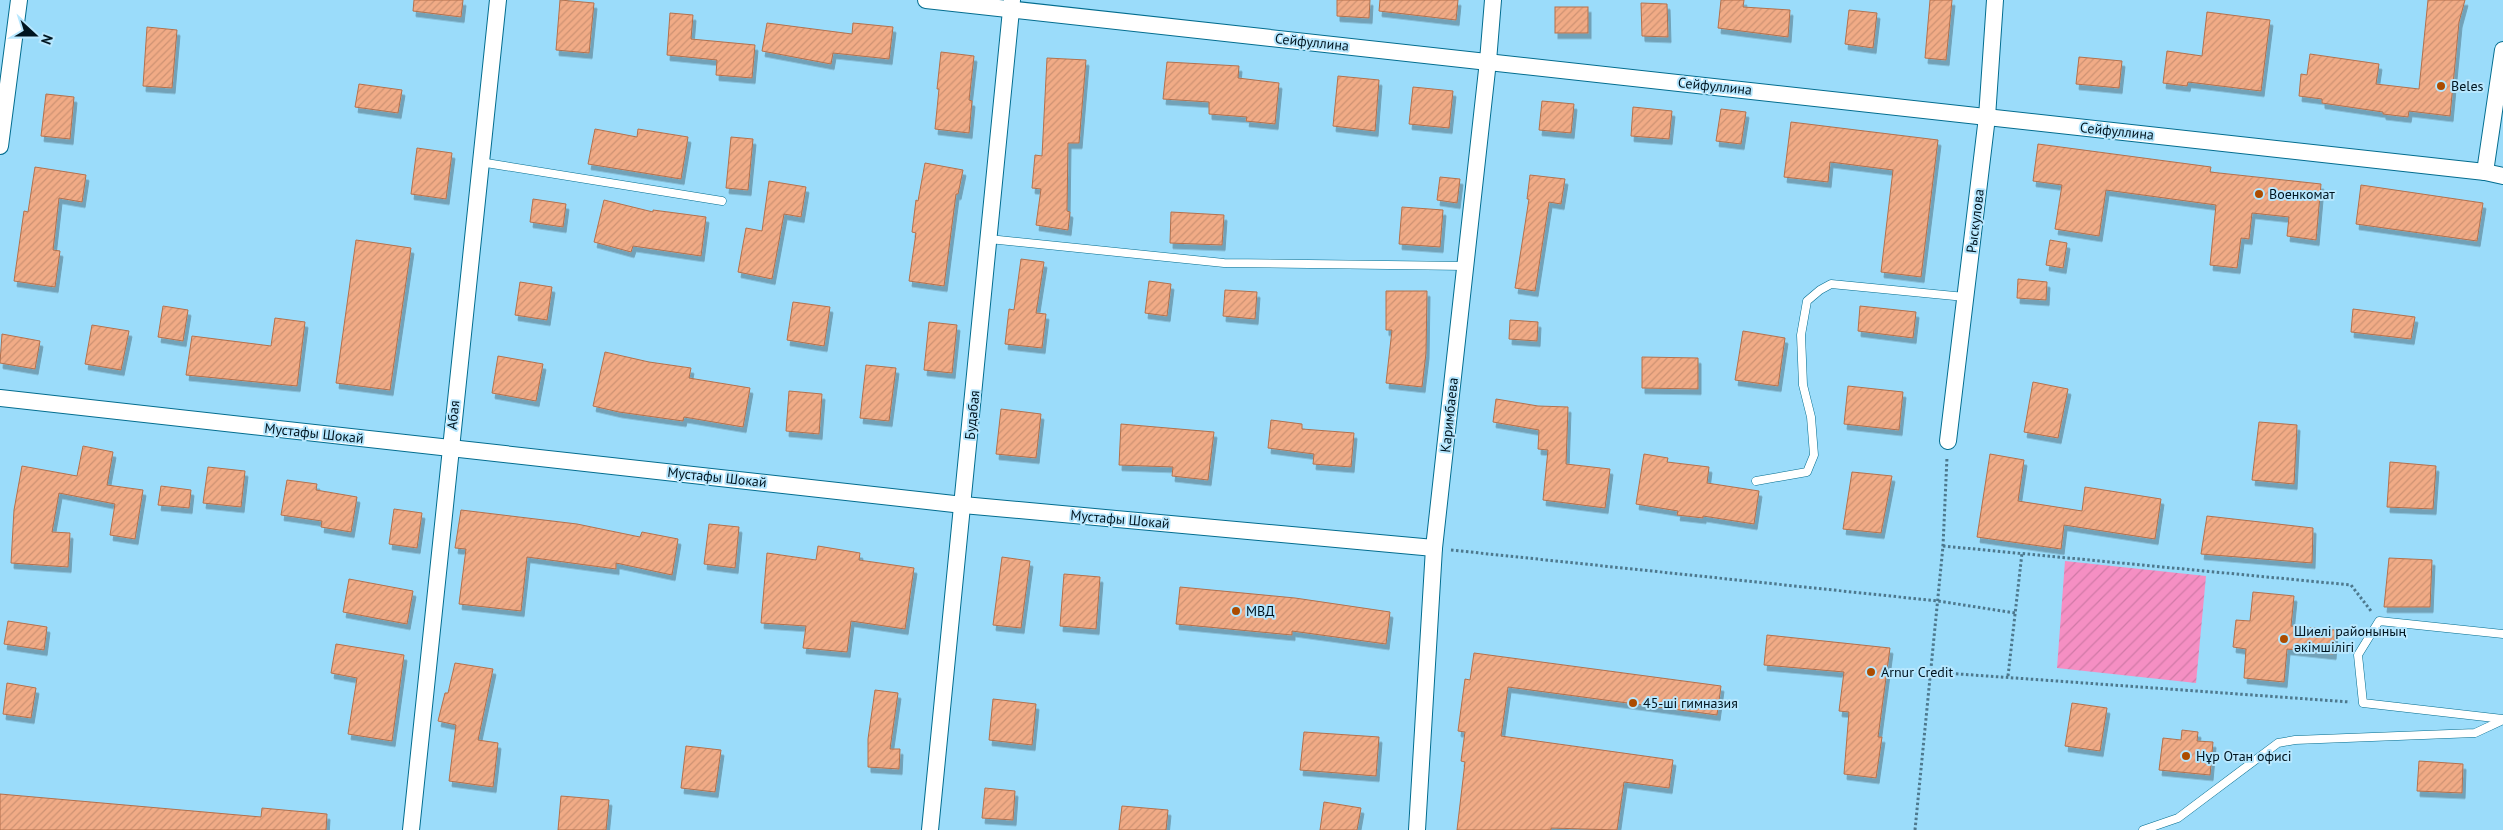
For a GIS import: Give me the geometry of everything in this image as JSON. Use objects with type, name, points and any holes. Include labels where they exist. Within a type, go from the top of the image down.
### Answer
[{"type":"street","points":[[0,146],[19,0]]},
{"type":"street","name":"Абая","points":[[411,830],[498,0]]},
{"type":"street","name":"Сейфуллина","points":[[926,0],[1012,4],[1488,61],[2485,172],[2503,176]]},
{"type":"street","name":"Каримбаева","points":[[1417,830],[1434,548],[1466,266],[1493,0]]},
{"type":"street","name":"Рыскулова","points":[[1948,441],[1987,116],[1995,0]]},
{"type":"street","name":"Будабая","points":[[930,830],[1012,4]]},
{"type":"street","points":[[2485,172],[2503,50]]},
{"type":"street","name":"Мустафы Шокай","points":[[0,398],[963,505],[1434,548]]},
{"type":"lane","points":[[480,162],[722,201]]},
{"type":"lane","points":[[989,239],[1224,263],[1466,266]]},
{"type":"lane","points":[[1756,481],[1807,472],[1814,455],[1811,417],[1803,385],[1801,335],[1807,301],[1831,284],[1965,297]]},
{"type":"lane","points":[[2503,634],[2380,621],[2358,655],[2364,703],[2503,720]]},
{"type":"lane","points":[[2143,830],[2178,818],[2278,743],[2295,740],[2475,733],[2503,720]]},
{"type":"path","points":[[1916,830],[1943,546],[1948,441]]},
{"type":"path","points":[[1943,546],[2351,585],[2380,621]]},
{"type":"path","points":[[1434,548],[1938,602],[2015,613]]},
{"type":"path","points":[[2008,676],[2022,553]]},
{"type":"path","points":[[1931,672],[2008,676],[2364,703]]},
{"type":"shaded area","points":[[2065,561],[2206,576],[2196,683],[2057,668]]},
{"type":"building","points":[[414,0],[463,0],[461,17],[413,11]]},
{"type":"building","points":[[560,0],[594,3],[589,53],[556,50]]},
{"type":"building","points":[[1337,0],[1370,0],[1369,18],[1337,16]]},
{"type":"building","points":[[1380,0],[1458,0],[1456,20],[1379,11]]},
{"type":"building","points":[[1721,0],[1744,0],[1743,7],[1790,10],[1788,37],[1718,28]]},
{"type":"building","points":[[1930,0],[1952,0],[1946,60],[1925,58]]},
{"type":"building","points":[[2428,0],[2465,0],[2459,22],[2450,116],[2409,111],[2408,117],[2383,114],[2383,112],[2322,103],[2322,99],[2299,96],[2301,74],[2307,75],[2310,54],[2379,64],[2376,84],[2419,89]]},
{"type":"building","points":[[1641,3],[1667,4],[1668,37],[1642,36]]},
{"type":"building","points":[[1555,7],[1588,7],[1588,33],[1555,33]]},
{"type":"building","points":[[1849,10],[1877,13],[1873,48],[1845,44]]},
{"type":"building","points":[[2207,12],[2270,20],[2261,91],[2188,82],[2187,86],[2163,83],[2167,51],[2202,56]]},
{"type":"building","points":[[670,13],[693,15],[691,39],[755,45],[752,78],[716,75],[717,60],[667,55]]},
{"type":"building","points":[[767,23],[852,34],[853,23],[893,27],[889,59],[833,53],[831,64],[762,51]]},
{"type":"building","points":[[147,27],[177,30],[172,88],[143,86]]},
{"type":"building","points":[[941,52],[974,56],[969,100],[972,101],[969,133],[935,129]]},
{"type":"building","points":[[2079,57],[2122,61],[2119,88],[2076,84]]},
{"type":"building","points":[[1047,58],[1086,60],[1079,143],[1068,143],[1067,211],[1070,212],[1068,230],[1036,225],[1041,189],[1032,188],[1035,155],[1042,156]]},
{"type":"building","points":[[1167,62],[1239,66],[1238,78],[1279,83],[1275,124],[1246,121],[1247,117],[1209,114],[1209,102],[1163,99]]},
{"type":"building","points":[[1338,76],[1379,80],[1375,131],[1333,126]]},
{"type":"building","points":[[359,84],[402,90],[398,113],[355,107]]},
{"type":"building","points":[[1413,87],[1453,91],[1449,128],[1409,124]]},
{"type":"building","points":[[46,94],[74,97],[70,139],[41,136]]},
{"type":"building","points":[[1542,101],[1574,104],[1571,133],[1539,130]]},
{"type":"building","points":[[1633,107],[1672,111],[1669,139],[1631,136]]},
{"type":"building","points":[[1721,109],[1746,112],[1741,144],[1716,141]]},
{"type":"building","points":[[1791,122],[1938,140],[1921,277],[1881,272],[1893,170],[1830,162],[1828,182],[1784,177]]},
{"type":"building","points":[[595,129],[637,137],[638,129],[688,137],[681,179],[588,164]]},
{"type":"building","points":[[731,137],[753,139],[748,190],[726,188]]},
{"type":"building","points":[[2038,144],[2211,167],[2210,172],[2321,184],[2316,240],[2287,236],[2289,217],[2252,213],[2249,239],[2241,238],[2237,268],[2210,265],[2216,205],[2106,190],[2099,236],[2055,229],[2062,185],[2033,181]]},
{"type":"building","points":[[417,148],[452,153],[446,199],[411,194]]},
{"type":"building","points":[[925,163],[963,170],[958,194],[956,194],[944,286],[909,281],[916,233],[912,232],[916,200],[918,201]]},
{"type":"building","points":[[35,167],[86,175],[82,202],[59,198],[53,250],[60,251],[55,287],[14,281],[24,211],[28,212]]},
{"type":"building","points":[[1530,175],[1565,179],[1561,204],[1549,202],[1535,291],[1515,288],[1529,199],[1527,199]]},
{"type":"building","points":[[1440,177],[1460,179],[1457,203],[1437,200]]},
{"type":"building","points":[[769,181],[806,187],[801,217],[784,214],[772,279],[738,272],[746,228],[762,231]]},
{"type":"building","points":[[2361,185],[2483,203],[2477,241],[2356,224]]},
{"type":"building","points":[[533,199],[566,204],[563,227],[530,222]]},
{"type":"building","points":[[604,200],[653,212],[653,210],[706,217],[701,256],[633,246],[631,252],[594,242]]},
{"type":"building","points":[[1402,207],[1443,210],[1440,247],[1399,244]]},
{"type":"building","points":[[1171,212],[1224,215],[1222,245],[1170,243]]},
{"type":"building","points":[[356,240],[411,248],[390,390],[336,383]]},
{"type":"building","points":[[2050,240],[2067,243],[2063,268],[2046,265]]},
{"type":"building","points":[[1021,259],[1044,262],[1036,313],[1046,314],[1042,348],[1005,344],[1009,309],[1014,310]]},
{"type":"building","points":[[2018,279],[2047,282],[2046,300],[2017,298]]},
{"type":"building","points":[[1149,281],[1171,284],[1167,316],[1145,313]]},
{"type":"building","points":[[520,282],[552,287],[547,320],[515,315]]},
{"type":"building","points":[[1225,290],[1257,292],[1255,319],[1223,316]]},
{"type":"building","points":[[1386,291],[1427,291],[1426,353],[1422,387],[1386,383],[1392,330],[1386,330]]},
{"type":"building","points":[[793,302],[830,307],[824,346],[787,340]]},
{"type":"building","points":[[163,306],[188,310],[183,341],[158,337]]},
{"type":"building","points":[[1860,306],[1916,312],[1913,338],[1858,331]]},
{"type":"building","points":[[2353,309],[2415,317],[2411,339],[2351,332]]},
{"type":"building","points":[[275,318],[305,322],[297,386],[186,375],[192,336],[271,346]]},
{"type":"building","points":[[1510,320],[1538,322],[1537,341],[1509,339]]},
{"type":"building","points":[[929,322],[957,325],[952,373],[924,370]]},
{"type":"building","points":[[92,325],[129,331],[121,370],[85,364]]},
{"type":"building","points":[[1743,331],[1785,338],[1778,386],[1735,380]]},
{"type":"building","points":[[2,334],[40,341],[35,369],[0,363]]},
{"type":"building","points":[[605,352],[649,362],[691,368],[689,378],[750,388],[743,427],[684,417],[683,421],[619,412],[593,406]]},
{"type":"building","points":[[498,356],[543,364],[536,401],[492,393]]},
{"type":"building","points":[[1642,357],[1698,358],[1698,389],[1642,388]]},
{"type":"building","points":[[866,365],[896,368],[889,421],[860,418]]},
{"type":"building","points":[[2033,382],[2068,389],[2058,438],[2024,432]]},
{"type":"building","points":[[1848,386],[1903,392],[1899,430],[1844,424]]},
{"type":"building","points":[[789,391],[822,394],[819,434],[786,431]]},
{"type":"building","points":[[1496,399],[1538,406],[1568,407],[1566,464],[1610,469],[1605,508],[1543,500],[1548,450],[1538,449],[1539,430],[1493,422]]},
{"type":"building","points":[[1001,409],[1041,414],[1036,458],[996,454]]},
{"type":"building","points":[[1271,420],[1302,424],[1302,429],[1354,433],[1351,467],[1313,464],[1314,454],[1268,448]]},
{"type":"building","points":[[2259,422],[2297,425],[2294,484],[2252,480]]},
{"type":"building","points":[[1121,424],[1214,432],[1208,480],[1172,476],[1173,467],[1119,465]]},
{"type":"building","points":[[83,446],[113,452],[107,485],[143,490],[135,539],[110,535],[115,504],[59,493],[52,532],[70,533],[68,567],[11,563],[14,510],[22,466],[77,476]]},
{"type":"building","points":[[1644,454],[1668,458],[1667,462],[1709,467],[1707,483],[1759,491],[1754,524],[1703,516],[1703,518],[1677,515],[1678,511],[1636,504]]},
{"type":"building","points":[[1990,454],[2024,460],[2018,501],[2082,511],[2085,487],[2161,499],[2155,539],[2064,525],[2061,549],[1977,537]]},
{"type":"building","points":[[2390,462],[2436,466],[2433,509],[2387,507]]},
{"type":"building","points":[[208,467],[245,471],[241,507],[203,503]]},
{"type":"building","points":[[1852,472],[1892,476],[1881,533],[1843,529]]},
{"type":"building","points":[[287,480],[317,484],[316,490],[357,497],[351,532],[321,527],[322,521],[281,515]]},
{"type":"building","points":[[161,486],[191,490],[189,508],[158,505]]},
{"type":"building","points":[[394,509],[422,513],[417,548],[389,544]]},
{"type":"building","points":[[461,510],[577,524],[640,537],[642,532],[678,539],[672,575],[616,563],[616,569],[527,557],[521,611],[459,604],[466,549],[455,548]]},
{"type":"building","points":[[2207,516],[2313,528],[2312,563],[2201,554]]},
{"type":"building","points":[[709,524],[739,527],[735,568],[704,564]]},
{"type":"building","points":[[818,546],[860,553],[859,560],[914,568],[905,629],[851,621],[847,652],[803,648],[806,626],[761,623],[767,553],[816,560]]},
{"type":"building","points":[[1002,557],[1030,561],[1021,628],[993,625]]},
{"type":"building","points":[[2389,558],[2432,560],[2430,607],[2384,607]]},
{"type":"building","points":[[1064,574],[1100,577],[1096,629],[1060,626]]},
{"type":"building","points":[[349,579],[413,591],[407,624],[343,612]]},
{"type":"building","points":[[1180,587],[1295,598],[1390,612],[1386,644],[1292,631],[1292,635],[1176,624]]},
{"type":"building","name":"Шиелі районының әкімшілігі","points":[[2253,592],[2294,596],[2291,626],[2335,630],[2333,654],[2287,649],[2284,682],[2244,678],[2246,649],[2233,647],[2236,620],[2250,621]]},
{"type":"building","points":[[8,621],[47,627],[44,650],[4,644]]},
{"type":"building","points":[[1767,635],[1890,648],[1878,737],[1882,737],[1876,778],[1844,774],[1849,712],[1839,711],[1844,672],[1764,665]]},
{"type":"building","points":[[336,644],[404,655],[392,741],[348,734],[357,678],[331,673]]},
{"type":"building","points":[[1474,653],[1721,686],[1717,715],[1508,687],[1501,736],[1673,760],[1669,788],[1624,782],[1617,830],[1551,828],[1551,830],[1457,830],[1465,762],[1461,761],[1465,732],[1458,731],[1465,679],[1470,680]]},
{"type":"building","points":[[455,663],[493,669],[478,740],[498,743],[493,787],[449,781],[456,725],[438,721],[445,693],[448,693]]},
{"type":"building","points":[[7,683],[36,688],[31,718],[3,714]]},
{"type":"building","points":[[875,690],[898,693],[890,749],[900,749],[899,769],[868,767],[868,739]]},
{"type":"building","points":[[993,699],[1036,704],[1032,745],[989,740]]},
{"type":"building","points":[[2072,703],[2107,708],[2100,751],[2065,746]]},
{"type":"building","name":"Нұр Отан офисі","points":[[2182,730],[2198,732],[2197,741],[2213,742],[2210,775],[2159,770],[2163,738],[2181,740]]},
{"type":"building","points":[[1304,732],[1379,737],[1376,776],[1300,770]]},
{"type":"building","points":[[686,746],[721,750],[715,792],[681,788]]},
{"type":"building","points":[[2419,761],[2463,764],[2462,793],[2417,791]]},
{"type":"building","points":[[985,788],[1015,791],[1013,820],[982,818]]},
{"type":"building","points":[[0,794],[261,817],[262,808],[327,814],[326,830],[0,830]]},
{"type":"building","points":[[561,796],[609,800],[606,830],[558,830]]},
{"type":"building","points":[[1324,802],[1361,808],[1357,830],[1320,830]]},
{"type":"building","points":[[1122,806],[1168,810],[1166,830],[1119,830]]},
{"type":"place","name":"Beles","points":[[2441,86]]},
{"type":"place","name":"Военкомат","points":[[2259,194]]},
{"type":"place","name":"МВД","points":[[1236,611]]},
{"type":"place","name":"Шиелі районының әкімшілігі","points":[[2284,639]]},
{"type":"place","name":"Arnur Credit","points":[[1871,672]]},
{"type":"place","name":"45-ші гимназия","points":[[1633,703]]},
{"type":"place","name":"Нұр Отан офисі","points":[[2186,756]]}]
